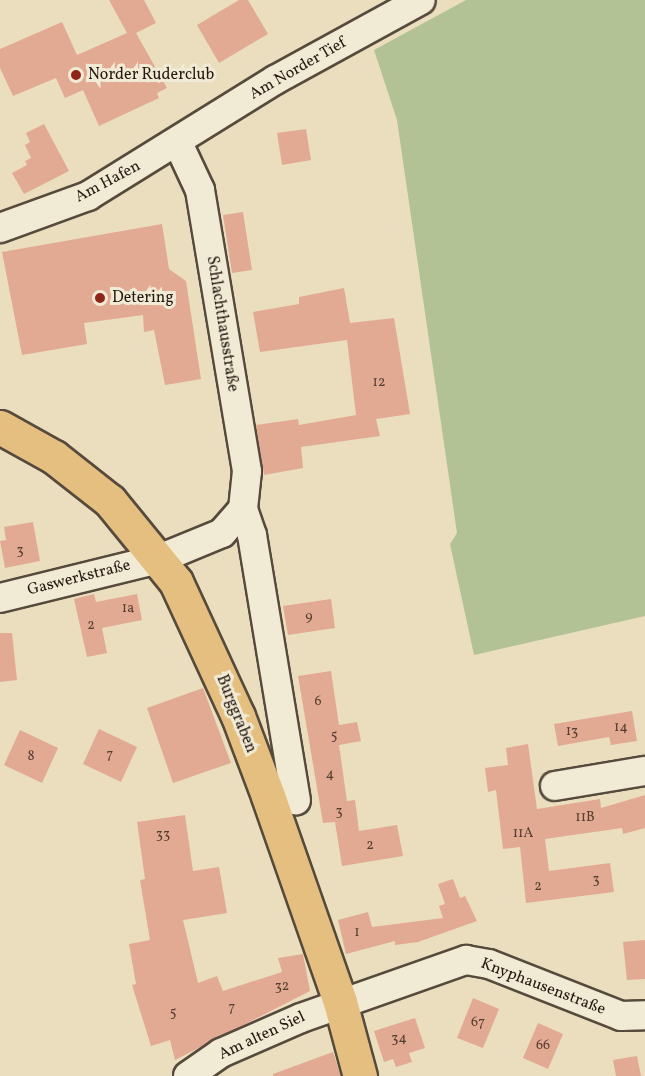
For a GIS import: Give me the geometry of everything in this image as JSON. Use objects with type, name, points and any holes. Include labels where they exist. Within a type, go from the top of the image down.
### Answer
[{"type":"main road","name":"Burggraben","points":[[0,427],[54,457],[110,501],[159,559],[196,620],[238,716],[340,1002],[360,1076]]},
{"type":"street","name":"Am Norder Tief","points":[[178,143],[275,80],[421,0]]},
{"type":"street","name":"Am Hafen","points":[[0,228],[88,196],[178,143]]},
{"type":"street","name":"Schlachthausstraße","points":[[178,143],[200,189],[247,471],[243,509],[252,535],[296,800]]},
{"type":"street","points":[[159,559],[222,533],[243,509]]},
{"type":"street","name":"Gaswerkstraße","points":[[0,598],[159,559]]},
{"type":"street","points":[[555,786],[645,771]]},
{"type":"street","name":"Knyphausenstraße","points":[[340,1002],[466,960],[489,964],[621,1016],[645,1014]]},
{"type":"street","name":"Am alten Siel","points":[[188,1076],[221,1053],[340,1002]]},
{"type":"green space","points":[[466,0],[645,0],[645,616],[474,655],[450,544],[457,533],[397,120],[374,50]]},
{"type":"building","name":"Norder Ruderclub","points":[[109,0],[144,0],[156,23],[136,33],[167,88],[157,93],[159,98],[99,126],[83,90],[65,98],[56,78],[13,96],[0,68],[0,49],[62,22],[77,55],[127,33]]},
{"type":"building","points":[[239,0],[248,0],[268,34],[219,63],[197,25]]},
{"type":"building","points":[[44,124],[69,171],[24,194],[12,173],[27,165],[25,161],[31,158],[25,145],[30,142],[26,133]]},
{"type":"building","points":[[306,129],[311,160],[282,165],[277,133]]},
{"type":"building","points":[[243,212],[252,270],[232,273],[223,215]]},
{"type":"building","name":"Detering","points":[[162,224],[169,269],[186,281],[201,379],[165,385],[154,330],[144,332],[143,315],[84,323],[87,344],[22,355],[2,252]]},
{"type":"building","points":[[344,288],[350,323],[394,318],[410,414],[376,419],[380,436],[301,447],[303,468],[264,475],[256,425],[298,419],[299,425],[356,415],[347,340],[260,352],[253,312],[299,304],[299,297]]},
{"type":"building","points":[[33,522],[40,561],[5,568],[0,541],[6,540],[4,527]]},
{"type":"building","points":[[94,594],[96,602],[137,594],[142,620],[102,628],[107,653],[87,657],[74,599]]},
{"type":"building","points":[[331,599],[335,628],[288,635],[283,606]]},
{"type":"building","points":[[0,633],[12,633],[17,680],[0,682]]},
{"type":"building","points":[[331,671],[339,725],[357,722],[361,741],[339,745],[347,801],[355,800],[359,831],[397,825],[403,856],[342,866],[335,822],[323,823],[298,676]]},
{"type":"building","points":[[203,688],[231,763],[173,783],[147,708]]},
{"type":"building","points":[[632,711],[637,741],[611,745],[609,737],[558,746],[554,724]]},
{"type":"building","points":[[99,729],[137,747],[121,782],[83,764]]},
{"type":"building","points":[[20,730],[58,748],[42,783],[4,765]]},
{"type":"building","points":[[528,744],[537,809],[600,799],[601,808],[645,795],[645,828],[623,834],[622,828],[545,839],[549,871],[610,863],[614,892],[526,903],[520,847],[503,849],[496,790],[488,792],[485,768],[508,765],[506,748]]},
{"type":"building","points":[[185,815],[193,871],[219,867],[227,913],[183,920],[198,983],[217,976],[223,991],[282,972],[278,958],[303,954],[310,991],[175,1060],[170,1040],[151,1046],[132,985],[136,984],[129,944],[150,940],[140,880],[145,879],[137,822]]},
{"type":"building","points":[[453,879],[460,898],[465,896],[477,921],[418,942],[395,945],[395,941],[346,954],[338,920],[368,912],[372,927],[443,918],[439,906],[445,904],[438,884]]},
{"type":"building","points":[[645,940],[645,979],[627,980],[623,942]]},
{"type":"building","points":[[473,998],[499,1009],[483,1048],[457,1038]]},
{"type":"building","points":[[415,1018],[425,1048],[409,1053],[412,1062],[396,1067],[393,1059],[384,1062],[374,1031]]},
{"type":"building","points":[[538,1023],[563,1034],[548,1069],[523,1058]]},
{"type":"building","points":[[333,1052],[341,1076],[273,1076],[273,1074]]},
{"type":"building","points":[[637,1056],[641,1076],[616,1076],[613,1060]]},
{"type":"place","name":"Norder Ruderclub","points":[[76,75]]},
{"type":"place","name":"Detering","points":[[100,298]]}]
